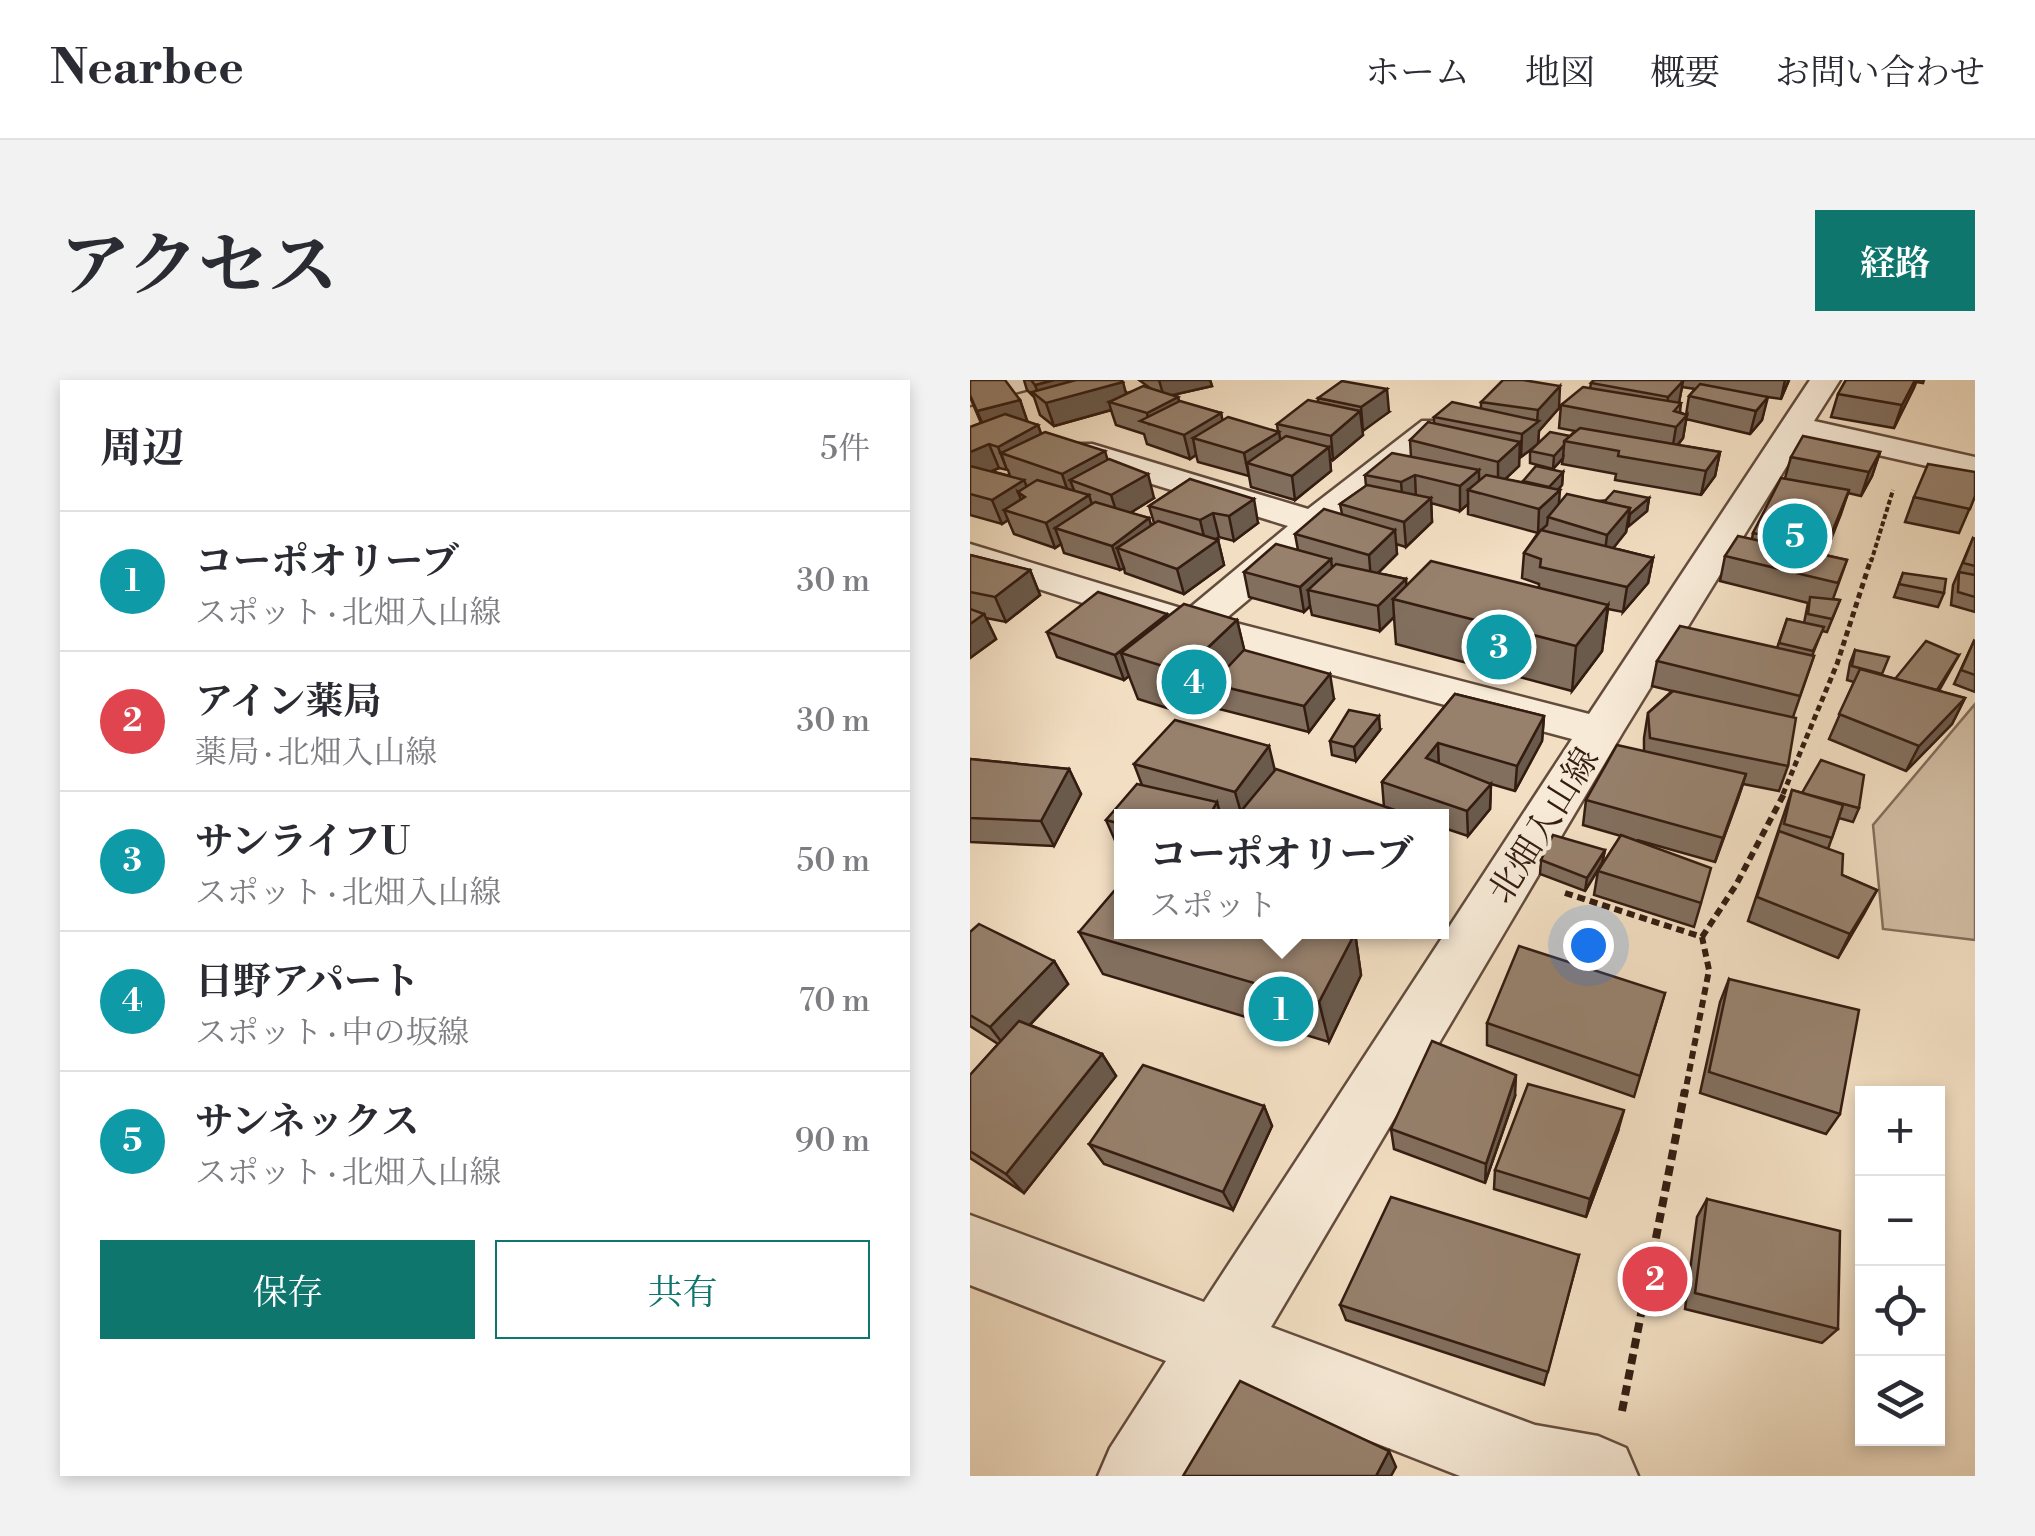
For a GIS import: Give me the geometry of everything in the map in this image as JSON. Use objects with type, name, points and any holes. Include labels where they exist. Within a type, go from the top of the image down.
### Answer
[{"type":"street","points":[[970,396],[1030,380]]},
{"type":"street","name":"北畑入山線","points":[[1138,1476],[1600,732],[1825,380]]},
{"type":"street","points":[[1797,427],[1975,467]]},
{"type":"street","points":[[1194,625],[1314,522],[1433,428]]},
{"type":"street","points":[[1080,452],[1314,522]]},
{"type":"street","points":[[970,555],[1194,625],[1600,732]]},
{"type":"street","points":[[970,1250],[1535,1465],[1609,1447]]},
{"type":"path","points":[[1609,1447],[1710,970],[1702,938],[1738,887],[1789,788],[1844,651],[1896,482]]},
{"type":"path","points":[[1512,875],[1702,938]]},
{"type":"shaded area","points":[[1975,704],[1975,940],[1883,929],[1873,825]]},
{"type":"building","points":[[970,380],[1005,380],[1020,400],[977,411],[970,395]]},
{"type":"building","points":[[1076,380],[1123,382],[1046,403],[1032,392]]},
{"type":"building","points":[[1503,380],[1560,386],[1538,410],[1481,402]]},
{"type":"building","points":[[1846,380],[1915,380],[1902,405],[1838,394]]},
{"type":"building","points":[[1342,381],[1387,389],[1361,407],[1318,398]]},
{"type":"building","points":[[1683,381],[1668,397],[1591,383]]},
{"type":"building","points":[[1700,384],[1768,397],[1756,411],[1689,396]]},
{"type":"building","points":[[1143,386],[1178,397],[1147,413],[1109,402]]},
{"type":"building","points":[[1583,387],[1681,403],[1674,411],[1687,415],[1676,427],[1561,405]]},
{"type":"building","points":[[1308,400],[1360,411],[1331,436],[1277,424]]},
{"type":"building","points":[[1180,401],[1221,413],[1184,435],[1140,421]]},
{"type":"building","points":[[1452,402],[1539,421],[1522,434],[1434,417]]},
{"type":"building","points":[[1005,414],[1038,425],[998,447],[989,444],[970,452],[970,427]]},
{"type":"building","points":[[1228,417],[1279,432],[1244,453],[1193,438]]},
{"type":"building","points":[[1428,422],[1520,442],[1498,462],[1410,440]]},
{"type":"building","points":[[1580,428],[1720,452],[1706,471],[1618,456],[1619,451],[1564,441]]},
{"type":"building","points":[[1045,432],[1105,451],[1062,474],[1001,453]]},
{"type":"building","points":[[1550,432],[1570,436],[1554,456],[1530,451]]},
{"type":"building","points":[[1286,436],[1329,447],[1292,476],[1247,463]]},
{"type":"building","points":[[1803,436],[1880,452],[1869,472],[1791,457]]},
{"type":"building","points":[[1392,453],[1479,470],[1460,486],[1415,475],[1401,482],[1365,475]]},
{"type":"building","points":[[1109,459],[1148,474],[1111,495],[1070,480]]},
{"type":"building","points":[[1928,464],[1975,472],[1975,496],[1970,509],[1914,497]]},
{"type":"building","points":[[970,466],[1024,480],[992,500],[970,494]]},
{"type":"building","points":[[1536,466],[1563,472],[1549,487],[1523,481]]},
{"type":"building","points":[[1486,475],[1560,490],[1539,509],[1468,490]]},
{"type":"building","points":[[1781,478],[1849,490],[1826,547],[1753,533]]},
{"type":"building","points":[[1190,479],[1254,499],[1229,516],[1213,513],[1200,520],[1149,506]]},
{"type":"building","points":[[1037,480],[1089,495],[1046,523],[1004,510],[1025,497],[1018,492]]},
{"type":"building","points":[[1367,485],[1431,498],[1404,522],[1340,504]]},
{"type":"building","points":[[1614,491],[1649,498],[1630,514],[1630,508],[1604,502]]},
{"type":"building","points":[[1567,494],[1630,508],[1607,535],[1548,517]]},
{"type":"building","points":[[1095,502],[1149,518],[1112,546],[1055,528]]},
{"type":"building","points":[[1324,509],[1395,530],[1369,555],[1295,534]]},
{"type":"building","points":[[1158,521],[1218,540],[1177,569],[1117,548]]},
{"type":"building","points":[[1541,530],[1653,558],[1627,587],[1540,567],[1541,559],[1524,553]]},
{"type":"building","points":[[1738,536],[1847,560],[1838,583],[1725,556]]},
{"type":"building","points":[[1975,539],[1975,566],[1963,563]]},
{"type":"building","points":[[1276,544],[1331,559],[1300,587],[1244,572]]},
{"type":"building","points":[[970,555],[1030,570],[995,597],[970,592]]},
{"type":"building","points":[[1431,561],[1608,605],[1576,646],[1393,599]]},
{"type":"building","points":[[1336,564],[1406,579],[1378,606],[1308,590]]},
{"type":"building","points":[[1959,572],[1975,575],[1975,597],[1958,592]]},
{"type":"building","points":[[1903,573],[1946,579],[1944,593],[1899,584]]},
{"type":"building","points":[[1098,592],[1167,614],[1115,655],[1047,632]]},
{"type":"building","points":[[1810,597],[1840,600],[1832,619],[1808,614]]},
{"type":"building","points":[[1184,604],[1237,620],[1182,672],[1121,653]]},
{"type":"building","points":[[970,609],[984,614],[970,624]]},
{"type":"building","points":[[1787,619],[1824,627],[1813,651],[1779,643]]},
{"type":"building","points":[[1680,626],[1814,656],[1800,696],[1657,661]]},
{"type":"building","points":[[1926,641],[1959,655],[1937,690],[1895,679]]},
{"type":"building","points":[[1975,642],[1975,675],[1961,670]]},
{"type":"building","points":[[1244,650],[1330,674],[1304,706],[1212,684]]},
{"type":"building","points":[[1855,650],[1889,657],[1882,674],[1852,666]]},
{"type":"building","points":[[1860,669],[1965,698],[1919,746],[1839,714]]},
{"type":"building","points":[[1673,691],[1796,718],[1788,766],[1650,738],[1648,713]]},
{"type":"building","points":[[1455,694],[1544,716],[1517,766],[1438,743],[1426,758],[1491,784],[1467,811],[1382,782]]},
{"type":"building","points":[[1349,710],[1379,716],[1354,747],[1330,741]]},
{"type":"building","points":[[1175,720],[1269,746],[1235,792],[1134,764]]},
{"type":"building","points":[[1617,745],[1746,774],[1723,838],[1586,800]]},
{"type":"building","points":[[970,759],[1069,769],[1041,821],[970,818]]},
{"type":"building","points":[[1821,760],[1864,775],[1859,808],[1802,793]]},
{"type":"building","points":[[1276,769],[1392,809],[1243,809]]},
{"type":"building","points":[[1137,784],[1217,802],[1213,809],[1115,809]]},
{"type":"building","points":[[1792,790],[1843,805],[1832,838],[1784,824]]},
{"type":"building","points":[[1779,831],[1843,854],[1842,875],[1877,890],[1850,934],[1757,897]]},
{"type":"building","points":[[1553,835],[1605,850],[1587,878],[1541,860]]},
{"type":"building","points":[[1621,835],[1711,868],[1701,903],[1598,871]]},
{"type":"building","points":[[1114,891],[1114,939],[1352,939],[1319,1002],[1079,932]]},
{"type":"building","points":[[979,924],[1054,961],[990,1027],[970,1015],[970,932]]},
{"type":"building","points":[[1519,946],[1665,993],[1640,1076],[1487,1023]]},
{"type":"building","points":[[1729,979],[1859,1010],[1840,1114],[1709,1072]]},
{"type":"building","points":[[1019,1021],[1102,1054],[1006,1174],[970,1151],[970,1075]]},
{"type":"building","points":[[1432,1041],[1516,1075],[1486,1164],[1391,1129]]},
{"type":"building","points":[[1143,1065],[1264,1106],[1223,1192],[1089,1144]]},
{"type":"building","points":[[1528,1084],[1624,1110],[1590,1199],[1495,1170]]},
{"type":"building","points":[[1391,1197],[1579,1255],[1548,1372],[1340,1305]]},
{"type":"building","points":[[1707,1199],[1840,1231],[1838,1329],[1695,1293]]},
{"type":"building","points":[[1240,1381],[1389,1451],[1376,1476],[1183,1476]]},
{"type":"place","name":"サンネックス","points":[[1795,536]]},
{"type":"place","name":"サンライフU","points":[[1499,647]]},
{"type":"place","name":"日野アパート","points":[[1194,682]]},
{"type":"place","name":"コーポオリーブ","points":[[1281,1009]]},
{"type":"place","name":"アイン薬局","points":[[1655,1279]]}]
